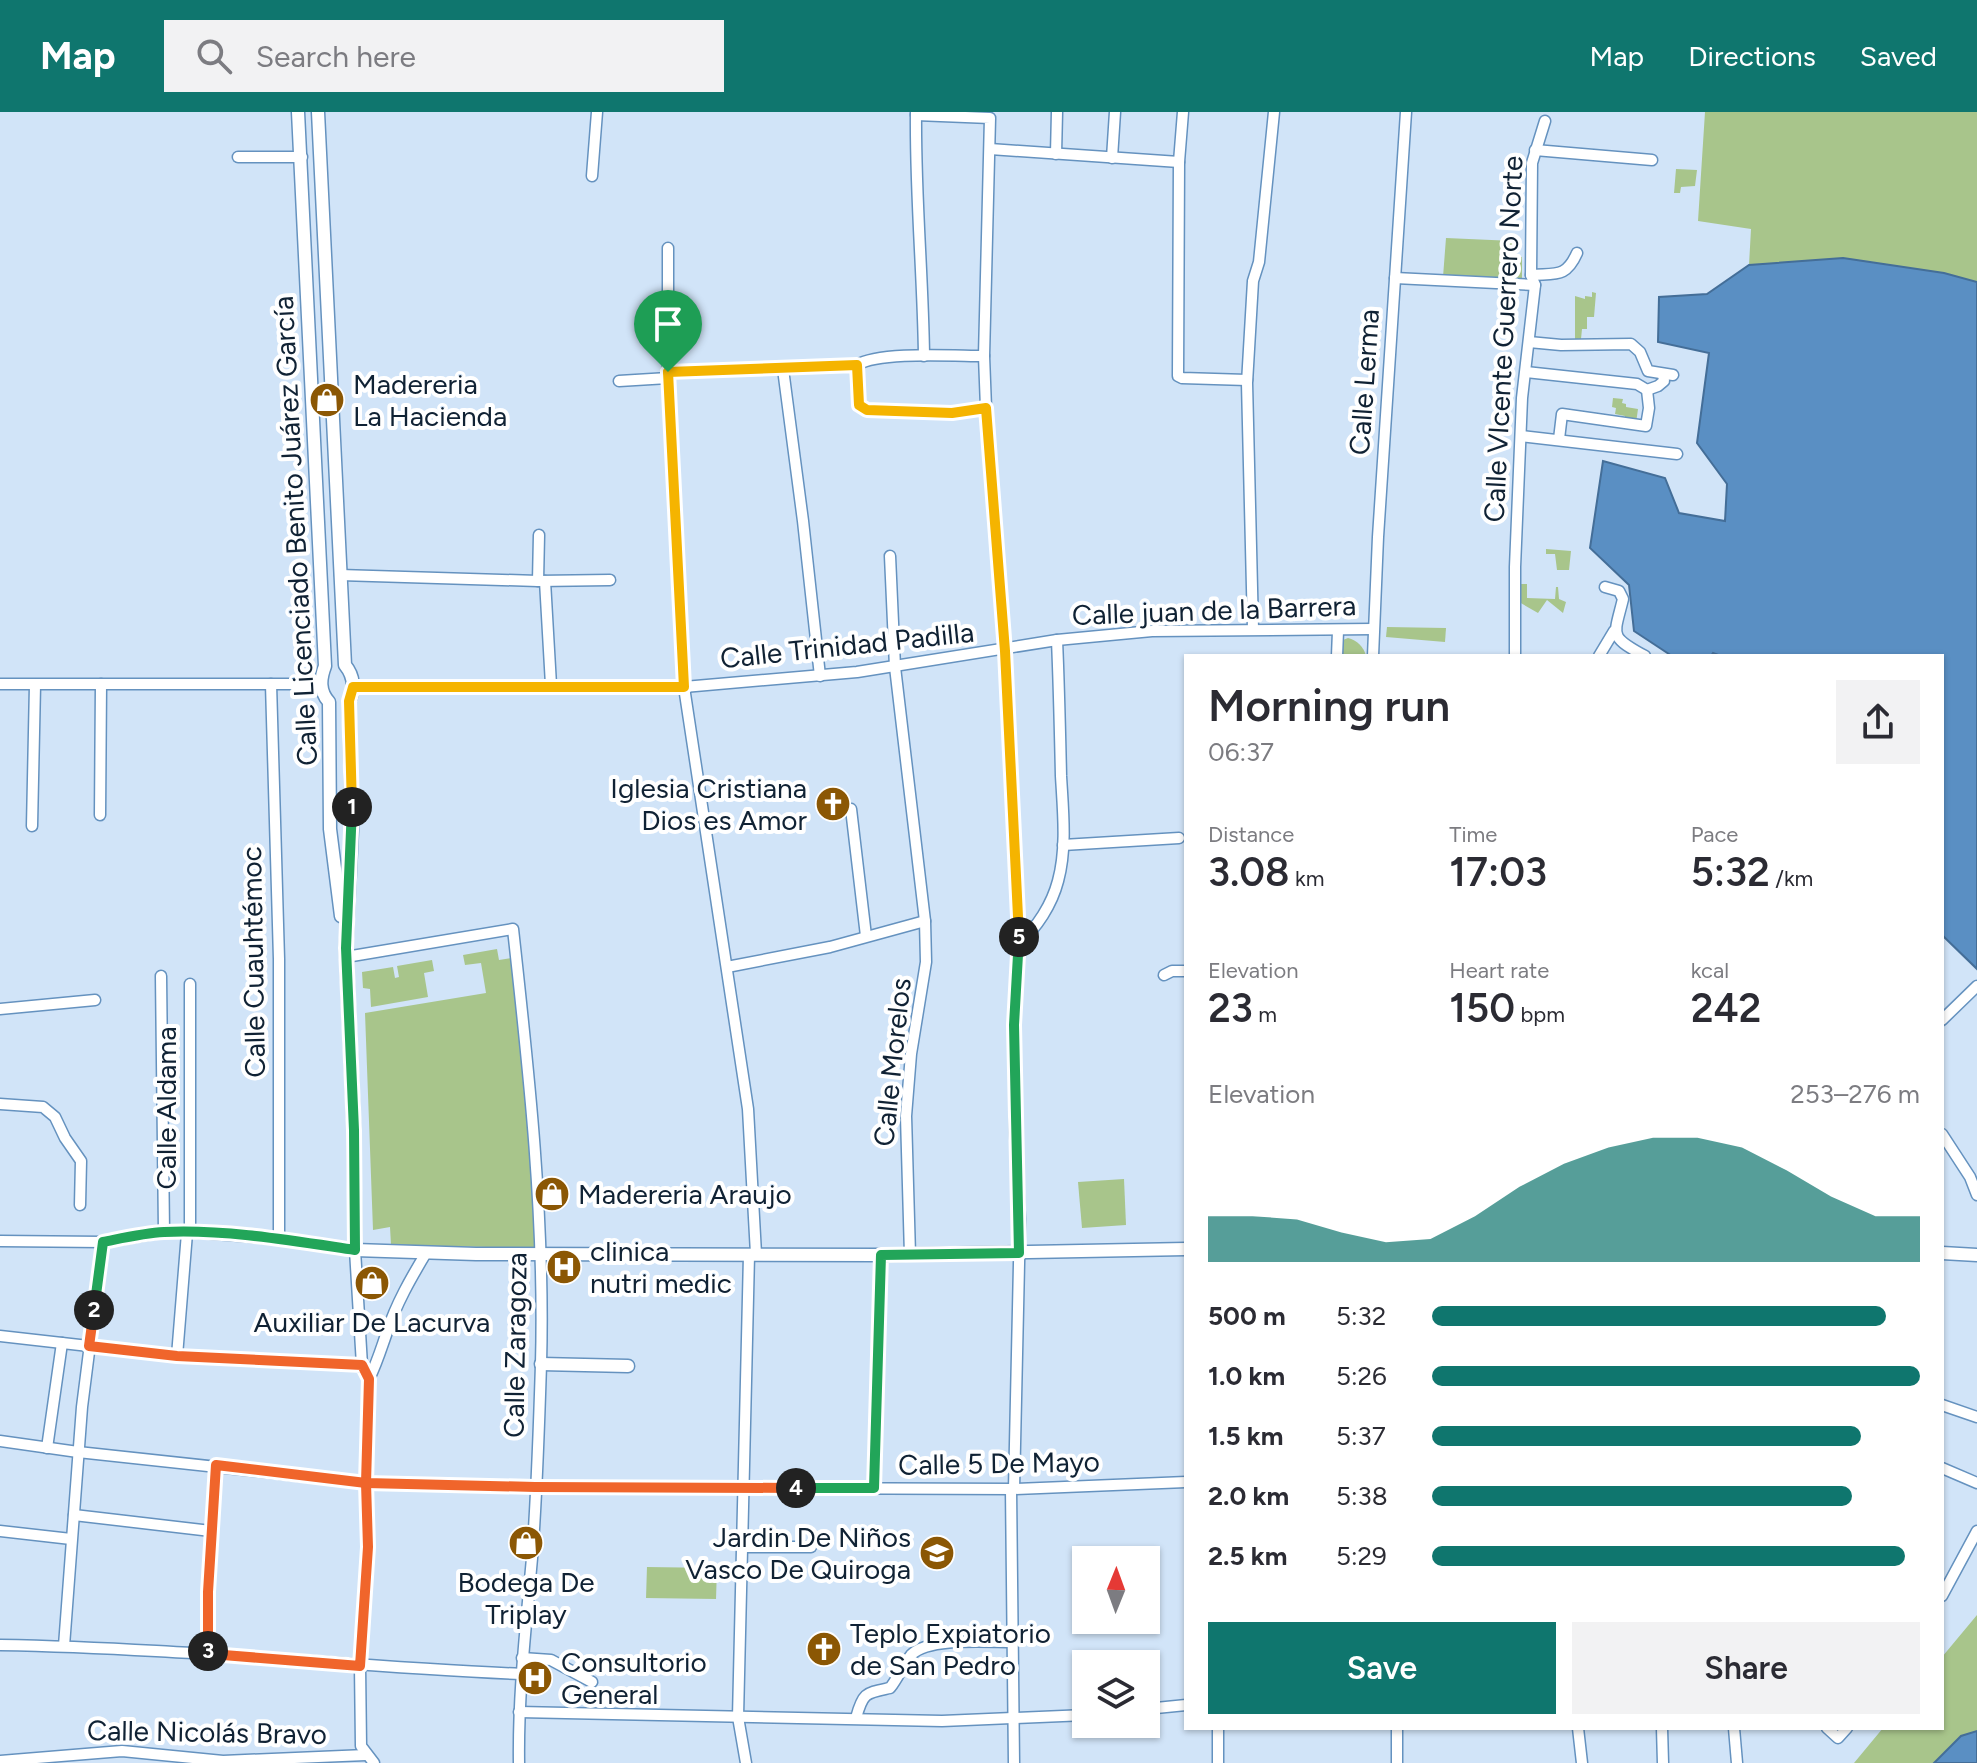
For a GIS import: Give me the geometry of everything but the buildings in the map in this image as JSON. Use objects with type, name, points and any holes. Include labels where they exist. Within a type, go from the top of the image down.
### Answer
[{"type":"street","name":"Calle Licenciado Benito Juárez García","points":[[298,112],[325,666],[321,684],[322,695],[329,702],[330,829],[346,953],[354,1130],[355,1250],[362,1365],[369,1379],[368,1547],[360,1666],[361,1746],[370,1759]]},
{"type":"street","name":"Calle Licenciado Benito Juárez García","points":[[318,112],[345,665],[351,672],[353,687],[349,701],[352,830],[346,953]]},
{"type":"street","points":[[592,176],[597,112]]},
{"type":"street","points":[[1056,154],[1057,112]]},
{"type":"street","points":[[1112,158],[1115,112]]},
{"type":"street","points":[[1183,112],[1179,162],[1178,376],[1247,380]]},
{"type":"street","points":[[1253,629],[1247,380],[1253,281],[1259,262],[1274,112]]},
{"type":"street","name":"Calle Lerma","points":[[1373,654],[1406,112]]},
{"type":"street","points":[[924,356],[923,287],[916,199],[916,114],[990,118],[984,356],[1005,651],[1019,943],[1014,1025],[1019,1253],[1013,1489],[1014,1763]]},
{"type":"street","name":"Calle VIcente Guerrero Norte","points":[[1515,654],[1521,436],[1533,280],[1532,163],[1545,121]]},
{"type":"street","points":[[990,149],[1179,162]]},
{"type":"street","points":[[1535,150],[1652,160]]},
{"type":"street","points":[[238,157],[302,157]]},
{"type":"street","points":[[668,248],[668,375],[684,687],[748,1109],[753,1254],[743,1488],[738,1717],[746,1763]]},
{"type":"street","points":[[1395,278],[1533,280],[1563,273],[1571,266],[1577,253]]},
{"type":"street","points":[[1529,342],[1631,344],[1640,352],[1648,371],[1668,375],[1658,386],[1647,390]]},
{"type":"street","points":[[619,381],[668,375],[857,365],[866,359],[984,356]]},
{"type":"street","points":[[857,365],[859,405],[867,410],[952,413],[986,408]]},
{"type":"street","points":[[783,369],[820,676]]},
{"type":"street","points":[[1526,372],[1637,384],[1647,390]]},
{"type":"street","points":[[313,384],[331,383]]},
{"type":"street","points":[[1559,439],[1562,414],[1649,426],[1647,390]]},
{"type":"street","points":[[1521,436],[1677,454]]},
{"type":"street","points":[[539,535],[551,685]]},
{"type":"street","name":"Calle Morelos","points":[[890,556],[895,667],[925,921],[926,962],[911,1054],[906,1116],[910,1255]]},
{"type":"street","points":[[340,575],[610,580]]},
{"type":"street","points":[[1600,654],[1614,631],[1623,599],[1619,591],[1605,587]]},
{"type":"street","name":"Calle juan de la Barrera","points":[[1057,640],[1152,631],[1373,629]]},
{"type":"street","points":[[1337,654],[1338,631]]},
{"type":"street","points":[[1614,631],[1627,647],[1641,654]]},
{"type":"street","points":[[1019,943],[1032,933],[1053,897],[1060,871],[1063,845],[1057,640]]},
{"type":"street","name":"Calle Trinidad Padilla","points":[[353,687],[684,687],[895,667],[1057,640]]},
{"type":"street","points":[[325,666],[336,663],[345,665]]},
{"type":"street","points":[[0,684],[321,684]]},
{"type":"street","points":[[100,815],[101,684]]},
{"type":"street","name":"Calle Cuauhtémoc","points":[[271,684],[279,959],[279,1239]]},
{"type":"street","points":[[32,826],[35,685]]},
{"type":"street","points":[[329,702],[349,701]]},
{"type":"street","points":[[851,809],[866,936]]},
{"type":"street","points":[[1063,845],[1179,838]]},
{"type":"street","points":[[727,967],[830,947],[925,921]]},
{"type":"street","name":"Calle Zaragoza","points":[[346,953],[513,929],[528,1059],[541,1254],[541,1364],[521,1674],[519,1763]]},
{"type":"street","points":[[1164,975],[1184,971]]},
{"type":"street","points":[[161,976],[164,1232]]},
{"type":"street","name":"Calle Aldama","points":[[188,1232],[190,984]]},
{"type":"street","points":[[1944,1018],[1977,986]]},
{"type":"street","points":[[0,1009],[95,1000]]},
{"type":"street","points":[[0,1104],[43,1107],[55,1117],[81,1161],[80,1205]]},
{"type":"street","points":[[1944,1137],[1970,1177],[1977,1195]]},
{"type":"street","points":[[0,1241],[103,1242],[164,1232],[188,1232],[279,1239],[355,1250],[426,1253],[910,1255],[1184,1249]]},
{"type":"street","points":[[177,1356],[188,1232]]},
{"type":"street","points":[[64,1646],[78,1452],[103,1242]]},
{"type":"street","points":[[369,1379],[382,1354],[387,1332],[403,1293],[426,1253]]},
{"type":"street","points":[[1944,1253],[1977,1255]]},
{"type":"street","points":[[874,1488],[881,1255]]},
{"type":"street","points":[[0,1336],[177,1356],[362,1365]]},
{"type":"street","points":[[47,1448],[62,1343]]},
{"type":"street","points":[[541,1364],[628,1366]]},
{"type":"street","points":[[1944,1406],[1977,1417]]},
{"type":"street","name":"Calle 5 De Mayo","points":[[0,1441],[366,1483],[535,1487],[1013,1489],[1184,1482]]},
{"type":"street","points":[[208,1653],[208,1592],[216,1465]]},
{"type":"street","points":[[1944,1469],[1977,1483]]},
{"type":"street","points":[[74,1515],[211,1531]]},
{"type":"street","points":[[0,1531],[71,1539]]},
{"type":"street","points":[[1944,1592],[1977,1531]]},
{"type":"street","points":[[742,1547],[811,1547]]},
{"type":"street","points":[[856,1718],[863,1697],[868,1692],[890,1688],[909,1657],[922,1647],[950,1643],[1012,1642]]},
{"type":"street","points":[[0,1645],[208,1653],[360,1666],[521,1674]]},
{"type":"street","points":[[522,1658],[551,1660],[592,1682]]},
{"type":"street","points":[[1160,1708],[1184,1705]]},
{"type":"street","points":[[519,1712],[942,1721],[1072,1716]]},
{"type":"street","points":[[1218,1730],[1218,1763]]},
{"type":"street","points":[[1397,1730],[1397,1763]]},
{"type":"street","points":[[1578,1730],[1582,1763]]},
{"type":"street","points":[[1662,1730],[1663,1763]]},
{"type":"street","points":[[1734,1730],[1737,1763]]},
{"type":"street","points":[[1829,1730],[1838,1738],[1845,1730]]},
{"type":"street","name":"Calle Nicolás Bravo","points":[[0,1761],[122,1751],[223,1762],[370,1759]]},
{"type":"green space","points":[[1705,112],[1977,112],[1977,282],[1944,273],[1843,258],[1749,265],[1751,229],[1698,221]]},
{"type":"green space","points":[[1676,169],[1697,170],[1695,186],[1681,187],[1680,193],[1674,193]]},
{"type":"green space","points":[[1446,238],[1514,241],[1513,256],[1522,257],[1522,279],[1443,277]]},
{"type":"green space","points":[[1592,292],[1596,293],[1594,317],[1587,317],[1587,329],[1582,329],[1581,339],[1575,339],[1575,296],[1585,299],[1585,296],[1592,297]]},
{"type":"green space","points":[[1613,398],[1623,399],[1626,407],[1638,409],[1636,423],[1624,421],[1625,416],[1615,414]]},
{"type":"green space","points":[[1546,549],[1571,551],[1569,570],[1557,570],[1555,554],[1546,554]]},
{"type":"green space","points":[[1520,584],[1527,584],[1527,598],[1555,599],[1558,587],[1559,599],[1566,602],[1563,613],[1547,600],[1538,613],[1519,602]]},
{"type":"green space","points":[[1387,627],[1446,628],[1445,642],[1386,637]]},
{"type":"green space","points":[[1343,640],[1354,640],[1365,654],[1343,654]]},
{"type":"green space","points":[[497,949],[499,960],[512,958],[538,1248],[391,1245],[390,1227],[373,1230],[365,1013],[486,993],[481,963],[465,965],[463,955]]},
{"type":"green space","points":[[432,960],[434,971],[424,973],[428,997],[371,1007],[370,989],[363,988],[362,972],[393,967],[395,978],[399,977],[397,966]]},
{"type":"green space","points":[[1124,1179],[1126,1225],[1082,1228],[1078,1182]]},
{"type":"green space","points":[[647,1567],[717,1568],[716,1599],[646,1598]]},
{"type":"green space","points":[[1977,1615],[1977,1763],[1854,1763],[1881,1730],[1944,1730],[1944,1655]]},
{"type":"water","points":[[1843,258],[1944,273],[1977,282],[1977,969],[1944,937],[1944,654],[1669,654],[1634,631],[1629,585],[1590,548],[1603,461],[1665,478],[1679,513],[1725,521],[1727,484],[1697,443],[1709,353],[1658,342],[1659,297],[1707,294],[1749,265]]},
{"type":"water","points":[[1977,1731],[1977,1763],[1934,1763],[1961,1736]]},
{"type":"place","name":"Madereria La Hacienda","points":[[327,400]]},
{"type":"place","name":"Iglesia Cristiana Dios es Amor","points":[[833,804]]},
{"type":"place","name":"Madereria Araujo","points":[[552,1194]]},
{"type":"place","name":"clinica nutri medic","points":[[564,1267]]},
{"type":"place","name":"Auxiliar De Lacurva","points":[[372,1283]]},
{"type":"place","name":"Bodega De Triplay","points":[[526,1543]]},
{"type":"place","name":"Jardin De Niños Vasco De Quiroga","points":[[937,1553]]},
{"type":"place","name":"Teplo Expiatorio de San Pedro","points":[[824,1649]]},
{"type":"place","name":"Consultorio General","points":[[535,1678]]},
{"type":"route","points":[[668,372],[684,687],[353,687],[349,701],[352,830],[346,948],[354,1130],[355,1250],[279,1239],[190,1232],[164,1232],[103,1242],[89,1346],[177,1356],[362,1365],[369,1379],[366,1483],[368,1547],[360,1666],[208,1653],[208,1592],[216,1465],[366,1483],[874,1488],[881,1255],[1019,1253],[1014,1025],[1019,943],[1005,651],[986,408],[952,413],[867,410],[859,405],[857,365],[668,372]]}]
